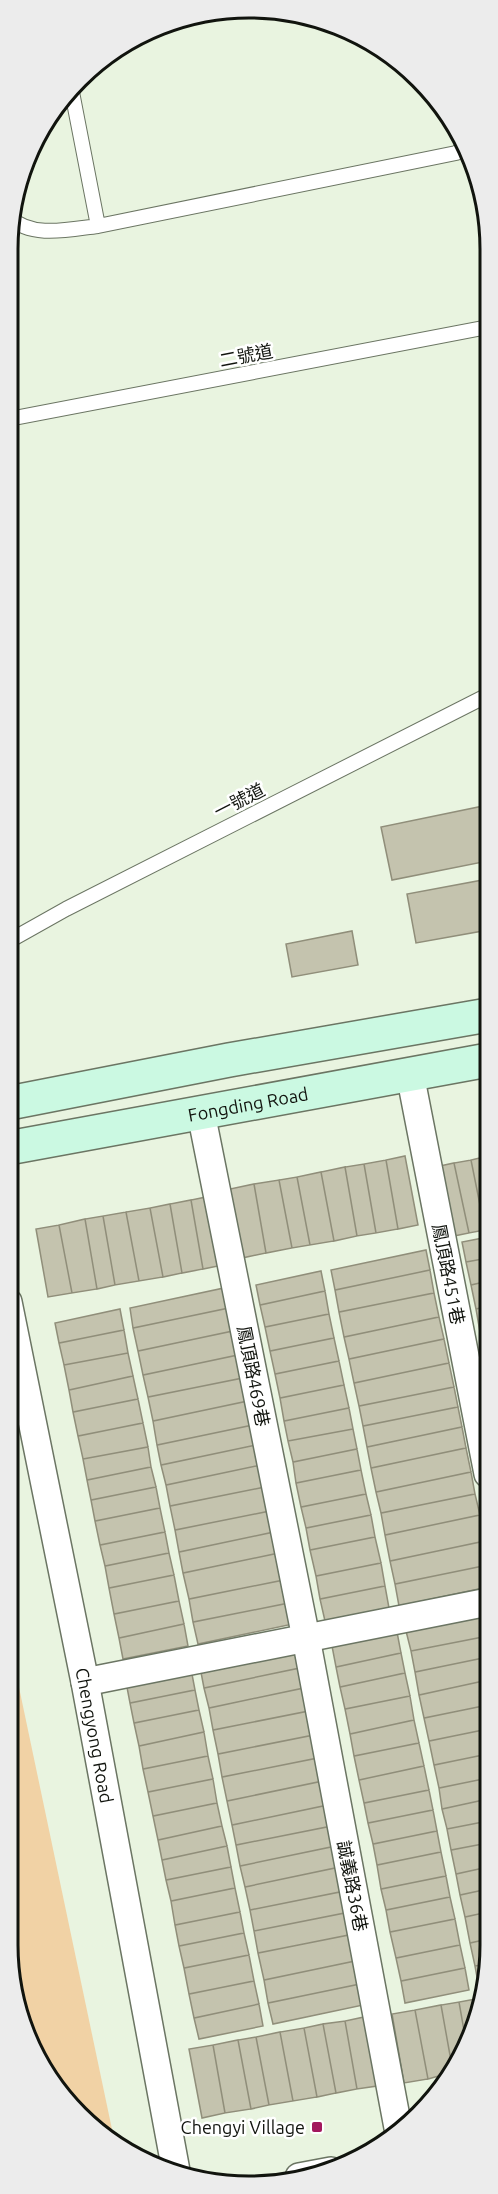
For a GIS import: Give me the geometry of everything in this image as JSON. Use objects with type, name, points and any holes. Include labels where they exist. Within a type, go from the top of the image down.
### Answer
[{"type":"main road","points":[[18,1101],[229,1060],[480,1017]]},
{"type":"main road","name":"Fongding Road","points":[[18,1146],[480,1061]]},
{"type":"street","name":"鳳頂路451巷","points":[[410,1074],[480,1433]]},
{"type":"street","name":"鳳頂路469巷","points":[[201,1113],[306,1638]]},
{"type":"street","name":"Chengyong Road","points":[[18,1351],[85,1682],[175,2164]]},
{"type":"street","points":[[85,1682],[480,1604]]},
{"type":"street","name":"誠義路36巷","points":[[306,1638],[397,2122]]},
{"type":"lane","points":[[73,99],[98,226]]},
{"type":"lane","points":[[19,224],[52,231],[98,226],[458,152]]},
{"type":"lane","name":"二號道","points":[[18,417],[480,329]]},
{"type":"lane","name":"一號道","points":[[18,936],[87,898],[480,699]]},
{"type":"shaded area","points":[[18,1683],[112,2131],[75,2097],[57,2073],[30,2019],[22,1990],[18,1960]]},
{"type":"building","points":[[480,807],[480,863],[392,880],[381,827]]},
{"type":"building","points":[[480,880],[480,931],[416,943],[407,894]]},
{"type":"building","points":[[352,931],[358,965],[292,977],[286,944]]},
{"type":"building","points":[[405,1156],[418,1225],[398,1229],[386,1160]]},
{"type":"building","points":[[480,1158],[480,1205],[471,1160]]},
{"type":"building","points":[[386,1160],[398,1229],[376,1233],[364,1164]]},
{"type":"building","points":[[471,1160],[480,1205],[480,1231],[469,1233],[454,1163]]},
{"type":"building","points":[[454,1163],[469,1233],[449,1237],[435,1167]]},
{"type":"building","points":[[364,1164],[376,1233],[357,1236],[345,1167]]},
{"type":"building","points":[[345,1167],[357,1236],[334,1241],[321,1172]]},
{"type":"building","points":[[321,1172],[334,1241],[310,1245],[297,1177]]},
{"type":"building","points":[[297,1177],[310,1245],[292,1248],[279,1180]]},
{"type":"building","points":[[279,1180],[292,1248],[266,1253],[254,1184]]},
{"type":"building","points":[[254,1184],[266,1253],[242,1258],[230,1189]]},
{"type":"building","points":[[211,1196],[223,1265],[203,1269],[191,1200]]},
{"type":"building","points":[[191,1200],[203,1269],[182,1273],[170,1204]]},
{"type":"building","points":[[170,1204],[182,1273],[163,1277],[150,1208]]},
{"type":"building","points":[[150,1208],[163,1277],[139,1281],[126,1212]]},
{"type":"building","points":[[126,1212],[139,1281],[115,1285],[103,1216]]},
{"type":"building","points":[[103,1216],[115,1285],[97,1289],[85,1219]]},
{"type":"building","points":[[85,1219],[97,1289],[72,1293],[59,1225]]},
{"type":"building","points":[[59,1225],[72,1293],[48,1297],[36,1229]]},
{"type":"building","points":[[480,1239],[480,1259],[466,1262],[462,1242]]},
{"type":"building","points":[[426,1250],[430,1270],[335,1290],[331,1270]]},
{"type":"building","points":[[480,1259],[480,1283],[471,1285],[466,1262]]},
{"type":"building","points":[[430,1270],[434,1293],[339,1312],[335,1290]]},
{"type":"building","points":[[321,1271],[325,1291],[260,1305],[256,1285]]},
{"type":"building","points":[[480,1283],[480,1308],[476,1309],[471,1285]]},
{"type":"building","points":[[224,1288],[229,1308],[133,1328],[130,1308]]},
{"type":"building","points":[[325,1291],[329,1314],[265,1327],[260,1305]]},
{"type":"building","points":[[434,1293],[439,1317],[344,1337],[339,1312]]},
{"type":"building","points":[[229,1308],[233,1331],[138,1351],[133,1328]]},
{"type":"building","points":[[480,1308],[480,1332],[476,1309]]},
{"type":"building","points":[[120,1309],[124,1330],[59,1343],[55,1323]]},
{"type":"building","points":[[329,1314],[334,1338],[270,1351],[265,1327]]},
{"type":"building","points":[[439,1317],[444,1339],[349,1359],[344,1337]]},
{"type":"building","points":[[124,1330],[128,1353],[64,1365],[59,1343]]},
{"type":"building","points":[[233,1331],[238,1355],[143,1375],[138,1351]]},
{"type":"building","points":[[334,1338],[339,1361],[275,1374],[270,1351]]},
{"type":"building","points":[[444,1339],[449,1363],[354,1383],[349,1359]]},
{"type":"building","points":[[128,1353],[133,1376],[69,1390],[64,1365]]},
{"type":"building","points":[[238,1355],[243,1378],[148,1397],[143,1375]]},
{"type":"building","points":[[339,1361],[344,1385],[280,1398],[275,1374]]},
{"type":"building","points":[[449,1363],[454,1387],[359,1406],[354,1383]]},
{"type":"building","points":[[133,1376],[138,1399],[73,1412],[69,1390]]},
{"type":"building","points":[[243,1378],[248,1401],[153,1421],[148,1397]]},
{"type":"building","points":[[344,1385],[349,1408],[284,1421],[280,1398]]},
{"type":"building","points":[[454,1387],[458,1407],[363,1426],[359,1406]]},
{"type":"building","points":[[138,1399],[143,1423],[78,1436],[73,1412]]},
{"type":"building","points":[[248,1401],[253,1425],[157,1445],[153,1421]]},
{"type":"building","points":[[458,1407],[462,1427],[367,1447],[363,1426]]},
{"type":"building","points":[[349,1408],[353,1429],[288,1441],[284,1421]]},
{"type":"building","points":[[143,1423],[148,1447],[83,1459],[78,1436]]},
{"type":"building","points":[[253,1425],[256,1445],[161,1465],[157,1445]]},
{"type":"building","points":[[462,1427],[466,1448],[371,1468],[367,1447]]},
{"type":"building","points":[[353,1429],[357,1449],[293,1462],[288,1441]]},
{"type":"building","points":[[256,1445],[261,1465],[166,1485],[161,1465]]},
{"type":"building","points":[[148,1447],[151,1467],[87,1480],[83,1459]]},
{"type":"building","points":[[466,1448],[471,1472],[376,1492],[371,1468]]},
{"type":"building","points":[[357,1449],[361,1470],[296,1483],[293,1462]]},
{"type":"building","points":[[261,1465],[265,1487],[170,1506],[166,1485]]},
{"type":"building","points":[[151,1467],[156,1487],[91,1500],[87,1480]]},
{"type":"building","points":[[361,1470],[366,1494],[301,1507],[296,1483]]},
{"type":"building","points":[[471,1472],[475,1494],[381,1513],[376,1492]]},
{"type":"building","points":[[156,1487],[160,1508],[95,1521],[91,1500]]},
{"type":"building","points":[[265,1487],[270,1511],[175,1530],[170,1506]]},
{"type":"building","points":[[366,1494],[371,1515],[306,1528],[301,1507]]},
{"type":"building","points":[[475,1494],[480,1515],[385,1535],[381,1513]]},
{"type":"building","points":[[160,1508],[165,1532],[100,1545],[95,1521]]},
{"type":"building","points":[[270,1511],[274,1532],[179,1552],[175,1530]]},
{"type":"building","points":[[371,1515],[375,1537],[310,1550],[306,1528]]},
{"type":"building","points":[[480,1515],[480,1542],[390,1561],[385,1535]]},
{"type":"building","points":[[165,1532],[169,1553],[105,1566],[100,1545]]},
{"type":"building","points":[[274,1532],[279,1553],[183,1573],[179,1552]]},
{"type":"building","points":[[375,1537],[381,1563],[316,1576],[310,1550]]},
{"type":"building","points":[[480,1542],[480,1567],[395,1584],[390,1561]]},
{"type":"building","points":[[169,1553],[174,1575],[109,1588],[105,1566]]},
{"type":"building","points":[[279,1553],[284,1580],[189,1599],[183,1573]]},
{"type":"building","points":[[381,1563],[385,1586],[320,1599],[316,1576]]},
{"type":"building","points":[[480,1567],[480,1589],[399,1606],[395,1584]]},
{"type":"building","points":[[174,1575],[179,1601],[114,1614],[109,1588]]},
{"type":"building","points":[[284,1580],[289,1603],[193,1622],[189,1599]]},
{"type":"building","points":[[385,1586],[389,1608],[325,1621],[320,1599]]},
{"type":"building","points":[[179,1601],[184,1624],[119,1638],[114,1614]]},
{"type":"building","points":[[289,1603],[293,1624],[198,1644],[193,1622]]},
{"type":"building","points":[[480,1616],[480,1638],[411,1651],[406,1631]]},
{"type":"building","points":[[184,1624],[188,1646],[123,1659],[119,1638]]},
{"type":"building","points":[[397,1632],[401,1653],[336,1667],[332,1646]]},
{"type":"building","points":[[480,1638],[480,1659],[415,1672],[411,1651]]},
{"type":"building","points":[[296,1647],[300,1668],[204,1688],[200,1667]]},
{"type":"building","points":[[401,1653],[405,1673],[340,1687],[336,1667]]},
{"type":"building","points":[[480,1659],[480,1682],[419,1695],[415,1672]]},
{"type":"building","points":[[300,1668],[304,1688],[209,1708],[204,1688]]},
{"type":"building","points":[[191,1669],[195,1690],[130,1703],[126,1682]]},
{"type":"building","points":[[405,1673],[410,1696],[345,1709],[340,1687]]},
{"type":"building","points":[[480,1682],[480,1707],[424,1718],[419,1695]]},
{"type":"building","points":[[304,1688],[309,1711],[213,1730],[209,1708]]},
{"type":"building","points":[[195,1690],[199,1710],[134,1723],[130,1703]]},
{"type":"building","points":[[410,1696],[414,1720],[350,1734],[345,1709]]},
{"type":"building","points":[[480,1707],[480,1731],[429,1741],[424,1718]]},
{"type":"building","points":[[199,1710],[204,1732],[139,1746],[134,1723]]},
{"type":"building","points":[[309,1711],[314,1735],[218,1754],[213,1730]]},
{"type":"building","points":[[414,1720],[419,1743],[354,1756],[350,1734]]},
{"type":"building","points":[[480,1731],[480,1756],[434,1765],[429,1741]]},
{"type":"building","points":[[204,1732],[208,1756],[143,1769],[139,1746]]},
{"type":"building","points":[[314,1735],[318,1758],[222,1777],[218,1754]]},
{"type":"building","points":[[419,1743],[424,1766],[359,1780],[354,1756]]},
{"type":"building","points":[[208,1756],[213,1779],[148,1792],[143,1769]]},
{"type":"building","points":[[480,1756],[480,1780],[439,1788],[434,1765]]},
{"type":"building","points":[[318,1758],[323,1781],[227,1801],[222,1777]]},
{"type":"building","points":[[424,1766],[429,1790],[364,1803],[359,1780]]},
{"type":"building","points":[[213,1779],[217,1803],[153,1816],[148,1792]]},
{"type":"building","points":[[480,1780],[480,1801],[442,1809],[439,1788]]},
{"type":"building","points":[[323,1781],[328,1805],[232,1825],[227,1801]]},
{"type":"building","points":[[429,1790],[433,1810],[368,1823],[364,1803]]},
{"type":"building","points":[[480,1801],[480,1823],[447,1829],[442,1809]]},
{"type":"building","points":[[217,1803],[222,1826],[158,1840],[153,1816]]},
{"type":"building","points":[[328,1805],[332,1826],[236,1845],[232,1825]]},
{"type":"building","points":[[433,1810],[437,1831],[373,1844],[368,1823]]},
{"type":"building","points":[[480,1823],[480,1845],[451,1850],[447,1829]]},
{"type":"building","points":[[222,1826],[227,1846],[162,1860],[158,1840]]},
{"type":"building","points":[[332,1826],[336,1846],[240,1866],[236,1845]]},
{"type":"building","points":[[437,1831],[441,1852],[377,1865],[373,1844]]},
{"type":"building","points":[[480,1845],[480,1869],[456,1874],[451,1850]]},
{"type":"building","points":[[227,1846],[231,1867],[166,1880],[162,1860]]},
{"type":"building","points":[[336,1846],[340,1867],[245,1887],[240,1866]]},
{"type":"building","points":[[441,1852],[446,1876],[381,1889],[377,1865]]},
{"type":"building","points":[[231,1867],[235,1888],[171,1901],[166,1880]]},
{"type":"building","points":[[340,1867],[345,1891],[250,1910],[245,1887]]},
{"type":"building","points":[[480,1869],[480,1891],[460,1895],[456,1874]]},
{"type":"building","points":[[446,1876],[450,1897],[386,1910],[381,1889]]},
{"type":"building","points":[[235,1888],[240,1912],[175,1925],[171,1901]]},
{"type":"building","points":[[345,1891],[350,1912],[254,1931],[250,1910]]},
{"type":"building","points":[[480,1891],[480,1914],[465,1917],[460,1895]]},
{"type":"building","points":[[450,1897],[455,1919],[390,1932],[386,1910]]},
{"type":"building","points":[[240,1912],[244,1933],[179,1946],[175,1925]]},
{"type":"building","points":[[350,1912],[354,1934],[258,1953],[254,1931]]},
{"type":"building","points":[[480,1914],[480,1941],[470,1943],[465,1917]]},
{"type":"building","points":[[455,1919],[460,1945],[396,1958],[390,1932]]},
{"type":"building","points":[[244,1933],[249,1955],[184,1968],[179,1946]]},
{"type":"building","points":[[354,1934],[360,1960],[264,1980],[258,1953]]},
{"type":"building","points":[[480,1941],[479,1965],[475,1966],[470,1943]]},
{"type":"building","points":[[460,1945],[465,1968],[401,1981],[396,1958]]},
{"type":"building","points":[[249,1955],[254,1981],[189,1994],[184,1968]]},
{"type":"building","points":[[360,1960],[365,1983],[268,2003],[264,1980]]},
{"type":"building","points":[[479,1965],[477,1979],[475,1966]]},
{"type":"building","points":[[465,1968],[469,1990],[405,2003],[401,1981]]},
{"type":"building","points":[[254,1981],[259,2004],[194,2018],[189,1994]]},
{"type":"building","points":[[365,1983],[368,2004],[273,2024],[268,2003]]},
{"type":"building","points":[[474,1999],[464,2029],[459,2002]]},
{"type":"building","points":[[459,2002],[464,2029],[450,2057],[441,2005]]},
{"type":"building","points":[[259,2004],[263,2026],[199,2039],[194,2018]]},
{"type":"building","points":[[441,2005],[450,2057],[439,2076],[428,2079],[415,2010]]},
{"type":"building","points":[[415,2010],[428,2079],[404,2083],[392,2014]]},
{"type":"building","points":[[364,2017],[377,2086],[357,2089],[345,2021]]},
{"type":"building","points":[[345,2021],[357,2089],[336,2093],[323,2024]]},
{"type":"building","points":[[323,2024],[336,2093],[317,2097],[304,2028]]},
{"type":"building","points":[[304,2028],[317,2097],[293,2101],[280,2032]]},
{"type":"building","points":[[280,2032],[293,2101],[269,2105],[256,2037]]},
{"type":"building","points":[[256,2037],[269,2105],[251,2109],[238,2040]]},
{"type":"building","points":[[238,2040],[251,2109],[225,2113],[213,2045]]},
{"type":"building","points":[[213,2045],[225,2113],[202,2118],[189,2049]]},
{"type":"place","name":"Chengyi Village","points":[[317,2127]]}]
